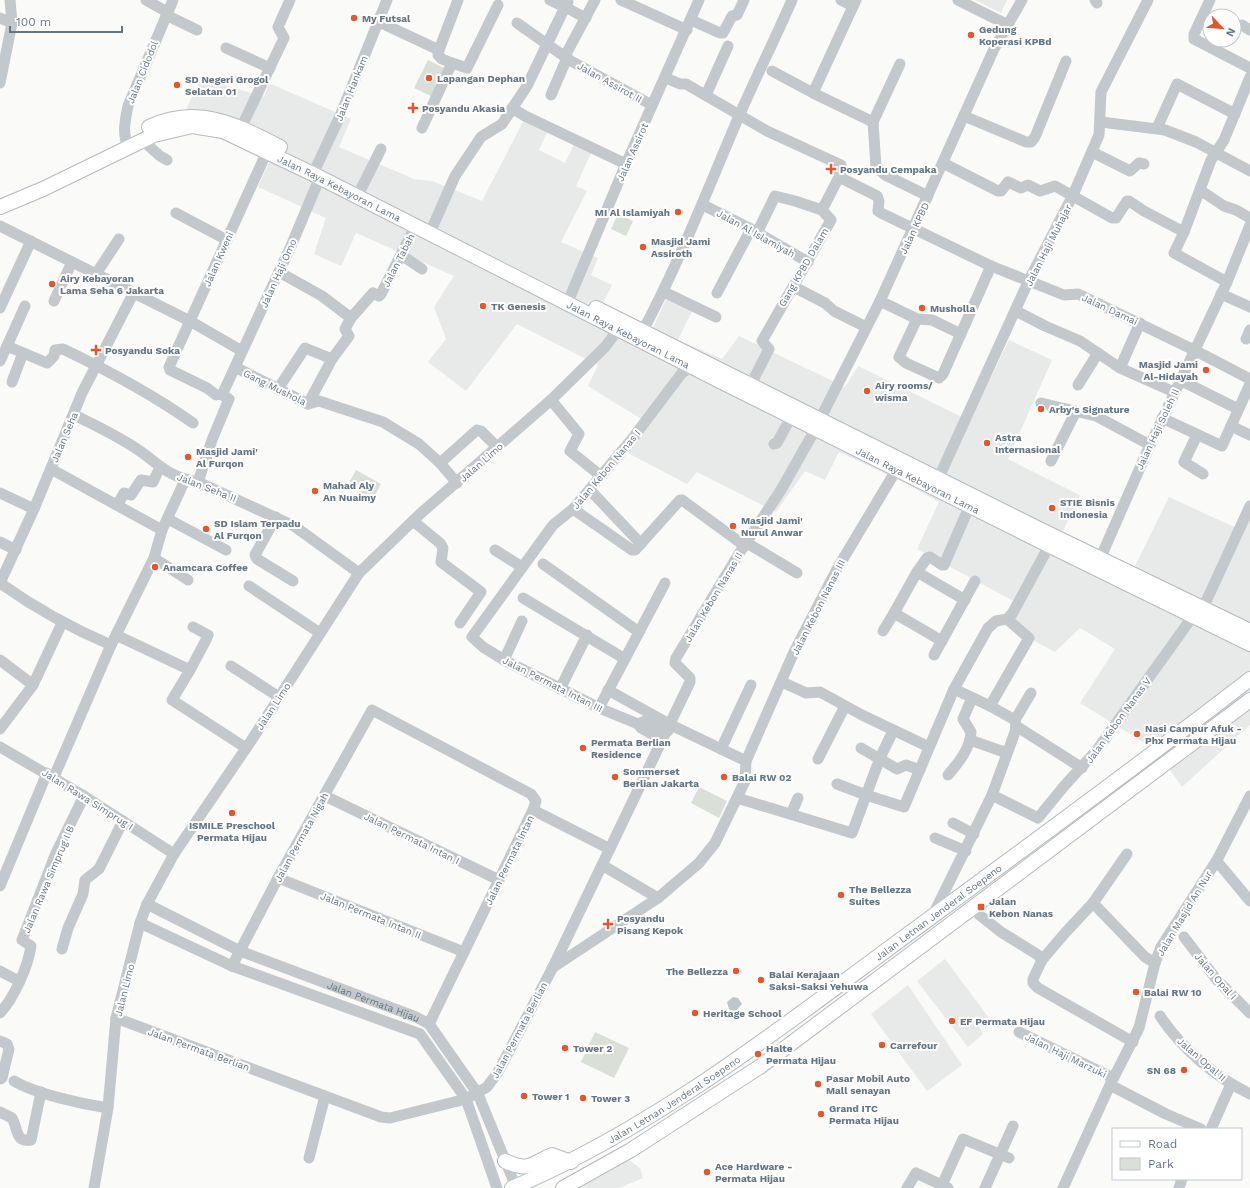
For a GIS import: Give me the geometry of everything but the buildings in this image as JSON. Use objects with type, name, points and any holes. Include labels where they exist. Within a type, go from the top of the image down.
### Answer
[{"type":"main road","name":"Jalan Raya Kebayoran Lama","points":[[0,207],[43,189],[126,142],[151,125],[192,116],[214,119],[241,128],[269,147],[415,227],[447,238],[693,361],[791,416],[817,424]]},
{"type":"main road","name":"Jalan Raya Kebayoran Lama","points":[[0,197],[126,142],[142,140],[162,132],[192,126],[223,131],[269,147]]},
{"type":"main road","name":"Jalan Raya Kebayoran Lama","points":[[317,172],[361,189],[433,226],[447,238]]},
{"type":"main road","name":"Jalan Raya Kebayoran Lama","points":[[693,361],[751,384],[817,424],[1246,635]]},
{"type":"main road","name":"Jalan Raya Kebayoran Lama","points":[[971,501],[1049,546],[1100,564]]},
{"type":"main road","name":"Jalan Letnan Jenderal Soepeno","points":[[515,1188],[571,1162],[620,1135],[766,1038],[1085,804],[1250,679]]},
{"type":"main road","name":"Jalan Letnan Jenderal Soepeno","points":[[563,1188],[729,1094],[831,1019],[914,952],[1250,700]]},
{"type":"main road","points":[[1085,804],[1092,808],[1094,812],[1093,817]]},
{"type":"main road","points":[[906,970],[914,952]]},
{"type":"main road","points":[[620,1135],[619,1139],[621,1146],[629,1152]]},
{"type":"main road","points":[[505,1161],[520,1167],[528,1168],[552,1155],[571,1162]]},
{"type":"street","points":[[0,82],[12,22],[10,0]]},
{"type":"street","points":[[146,0],[167,14],[197,30]]},
{"type":"street","name":"Jalan Cidodol","points":[[126,142],[124,123],[128,106],[173,0]]},
{"type":"street","points":[[241,128],[284,38],[278,27],[290,0]]},
{"type":"street","name":"Jalan Hankam","points":[[317,172],[377,21],[387,0]]},
{"type":"street","points":[[458,0],[438,55],[442,59],[467,68],[471,63],[498,5]]},
{"type":"street","points":[[550,0],[567,3],[586,18]]},
{"type":"street","points":[[550,95],[566,57],[595,0]]},
{"type":"street","points":[[621,0],[689,25],[720,34],[723,33],[732,16],[737,15],[744,0]]},
{"type":"street","name":"Jalan Assirot","points":[[569,300],[626,164],[652,105],[666,78],[699,0]]},
{"type":"street","points":[[641,336],[664,292],[703,205],[739,116],[792,0]]},
{"type":"street","points":[[813,93],[854,3],[842,0]]},
{"type":"street","points":[[958,0],[1008,25]]},
{"type":"street","name":"Jalan KPBD","points":[[817,424],[880,301],[994,49],[1022,0]]},
{"type":"street","name":"Jalan Haji Muhajar","points":[[936,483],[1029,280],[1073,195],[1100,135],[1101,92],[1148,0]]},
{"type":"street","points":[[1210,0],[1193,38],[1199,44],[1250,68]]},
{"type":"street","points":[[433,226],[455,176],[480,137],[502,124],[527,86],[567,3]]},
{"type":"street","points":[[0,18],[12,22]]},
{"type":"street","points":[[377,21],[439,50]]},
{"type":"street","name":"Jalan Assirot II","points":[[517,23],[548,43],[566,57],[652,105]]},
{"type":"street","points":[[706,95],[728,46]]},
{"type":"street","points":[[226,48],[270,68]]},
{"type":"street","points":[[964,116],[1026,142],[1031,142],[1035,137],[1066,60]]},
{"type":"street","points":[[422,128],[452,63]]},
{"type":"street","points":[[900,64],[873,122],[877,169],[928,196]]},
{"type":"street","points":[[772,71],[873,122]]},
{"type":"street","points":[[1227,282],[1174,253],[1184,232],[1211,160],[1235,114],[1250,77]]},
{"type":"street","points":[[666,78],[680,84],[684,83],[739,116],[767,131],[841,165],[842,168],[822,210],[775,196],[717,293]]},
{"type":"street","points":[[1156,128],[1177,84],[1235,114]]},
{"type":"street","points":[[512,108],[525,116],[626,164]]},
{"type":"street","points":[[1101,122],[1165,130],[1196,142],[1250,170]]},
{"type":"street","points":[[142,140],[160,156],[167,160]]},
{"type":"street","name":"Jalan Kweni","points":[[216,395],[207,388],[170,368],[269,147]]},
{"type":"street","points":[[361,189],[381,149]]},
{"type":"street","points":[[1092,152],[1130,172],[1139,163],[1144,164]]},
{"type":"street","points":[[943,163],[998,191],[1001,190],[1008,182],[1021,188],[1028,186],[1040,191],[1053,186],[1073,195],[1114,219],[1118,217],[1125,202],[1130,201],[1144,211],[1184,232]]},
{"type":"street","name":"Jalan Haji Omo","points":[[198,482],[228,399],[222,395],[279,272],[317,172]]},
{"type":"street","points":[[838,177],[877,196],[879,201],[878,211],[914,228]]},
{"type":"street","points":[[1200,190],[1224,206],[1236,210],[1250,218]]},
{"type":"street","name":"Jalan Al Islamiyah","points":[[703,205],[754,231],[808,262]]},
{"type":"street","name":"Gang KPBD Dalam","points":[[751,384],[769,347],[762,344],[762,341],[831,220],[822,210]]},
{"type":"street","points":[[176,212],[227,240]]},
{"type":"street","name":"Jalan Haji Soleh II","points":[[1100,564],[1162,418],[1246,245],[1250,225]]},
{"type":"street","points":[[0,226],[133,294],[190,321],[242,350]]},
{"type":"street","name":"Jalan Tabah","points":[[351,318],[373,293],[380,295],[415,227]]},
{"type":"street","name":"Jalan Damai","points":[[914,228],[992,266],[1064,295],[1078,294],[1140,323],[1250,379]]},
{"type":"street","points":[[96,274],[119,239]]},
{"type":"street","points":[[0,308],[31,241]]},
{"type":"street","points":[[401,255],[422,269]]},
{"type":"street","points":[[54,301],[72,262]]},
{"type":"street","points":[[917,319],[899,357],[906,363],[935,378],[940,377],[943,374],[992,266]]},
{"type":"street","points":[[279,272],[322,296],[351,318],[345,329],[349,336],[332,359],[308,404]]},
{"type":"street","points":[[794,287],[824,303],[834,311],[866,327]]},
{"type":"street","points":[[664,292],[716,317]]},
{"type":"street","name":"Jalan Seha","points":[[0,583],[16,550],[96,365],[116,330],[133,294]]},
{"type":"street","points":[[1221,294],[1250,307]]},
{"type":"street","points":[[880,301],[917,319],[932,320],[961,334]]},
{"type":"street","points":[[0,361],[25,306]]},
{"type":"street","points":[[1016,311],[1044,326],[1080,341],[1120,368],[1174,392]]},
{"type":"street","points":[[1120,368],[1140,323]]},
{"type":"street","name":"Jalan Limo","points":[[94,1188],[108,1108],[116,1018],[140,923],[147,904],[174,854],[246,748],[359,573],[413,521],[551,400],[605,348],[621,326]]},
{"type":"street","points":[[7,346],[47,363],[54,356],[55,350],[59,348],[96,365],[155,397],[193,423]]},
{"type":"street","points":[[278,389],[305,348],[332,359]]},
{"type":"street","points":[[12,382],[24,353]]},
{"type":"street","points":[[1078,385],[1098,353]]},
{"type":"street","name":"Jalan Kebon Nanas I","points":[[472,637],[553,525],[573,509],[590,490],[693,361]]},
{"type":"street","name":"Gang Mushola","points":[[234,367],[308,404],[319,401],[383,422],[419,444],[457,482]]},
{"type":"street","points":[[1180,380],[1238,409]]},
{"type":"street","points":[[1162,418],[1222,446],[1250,384]]},
{"type":"street","points":[[551,400],[579,433],[579,436],[570,451],[596,472]]},
{"type":"street","points":[[1040,403],[1096,416],[1150,445]]},
{"type":"street","points":[[1051,461],[1076,411]]},
{"type":"street","name":"Jalan Seha II","points":[[74,415],[122,439],[148,456],[160,467],[185,480],[198,482],[294,526],[359,573]]},
{"type":"street","points":[[774,444],[777,443],[791,416]]},
{"type":"street","name":"Jalan Kebon Nanas II","points":[[667,732],[691,680],[676,664],[675,660],[746,544],[782,490],[817,424]]},
{"type":"street","points":[[1231,426],[1250,435]]},
{"type":"street","points":[[440,464],[477,430],[481,431],[498,448]]},
{"type":"street","points":[[1197,435],[1184,462],[1202,474]]},
{"type":"street","name":"Jalan Kebon Nanas III","points":[[746,761],[794,652],[824,593],[899,465]]},
{"type":"street","points":[[118,504],[124,492],[131,495],[141,480],[153,482],[160,467]]},
{"type":"street","points":[[51,469],[118,504],[162,530]]},
{"type":"street","points":[[0,886],[50,775],[154,558],[162,530],[185,480]]},
{"type":"street","points":[[590,490],[642,544]]},
{"type":"street","points":[[0,493],[34,509]]},
{"type":"street","points":[[573,509],[632,550],[637,549],[642,544],[664,516],[681,500],[746,544],[797,573]]},
{"type":"street","points":[[883,631],[917,572],[928,557],[944,565],[971,501]]},
{"type":"street","name":"Jalan Kebon Nanas V","points":[[992,795],[1038,818],[1065,785],[1097,750],[1198,612],[1250,506]]},
{"type":"street","points":[[276,517],[255,555],[257,558],[294,581]]},
{"type":"street","points":[[168,519],[226,550]]},
{"type":"street","points":[[413,521],[440,542],[443,548],[441,562],[446,568],[481,592],[460,623]]},
{"type":"street","points":[[0,542],[16,550]]},
{"type":"street","points":[[1007,619],[1012,614],[1049,546]]},
{"type":"street","points":[[495,550],[522,567]]},
{"type":"street","points":[[154,558],[188,580]]},
{"type":"street","points":[[543,564],[639,632]]},
{"type":"street","points":[[917,572],[965,600]]},
{"type":"street","points":[[934,655],[975,582]]},
{"type":"street","points":[[0,583],[36,608],[62,623],[114,640],[190,670]]},
{"type":"street","points":[[599,708],[665,583]]},
{"type":"street","points":[[249,586],[320,632]]},
{"type":"street","points":[[523,598],[625,659]]},
{"type":"street","points":[[894,613],[942,641]]},
{"type":"street","points":[[837,784],[904,807],[954,688],[988,628],[999,619],[1007,619],[1030,638],[990,706]]},
{"type":"street","points":[[504,660],[522,621]]},
{"type":"street","points":[[0,730],[33,685],[62,623]]},
{"type":"street","points":[[193,627],[208,635],[190,670],[172,700],[246,748]]},
{"type":"street","points":[[560,689],[587,636]]},
{"type":"street","name":"Jalan Permata Intan III","points":[[472,637],[483,647],[504,660],[599,708],[638,724],[646,721],[667,732]]},
{"type":"street","points":[[0,660],[33,685]]},
{"type":"street","points":[[232,666],[279,697]]},
{"type":"street","points":[[782,682],[806,693],[820,692],[893,731],[928,747]]},
{"type":"street","points":[[721,749],[751,685]]},
{"type":"street","points":[[954,688],[990,706],[1082,768]]},
{"type":"street","points":[[552,969],[658,898],[691,870],[708,853],[715,843],[745,781],[746,761],[721,749],[667,732],[608,690]]},
{"type":"street","points":[[932,917],[966,851],[992,795],[1007,753],[1015,723],[1031,694]]},
{"type":"street","points":[[948,775],[963,755],[970,740],[972,732],[964,719],[972,698]]},
{"type":"street","points":[[818,759],[845,706]]},
{"type":"street","name":"Jalan Permata Nigah","points":[[232,966],[278,878],[372,710]]},
{"type":"street","name":"Jalan Permata Intan","points":[[372,710],[531,794],[536,801],[429,1024]]},
{"type":"street","points":[[737,798],[852,833],[880,758],[893,731]]},
{"type":"street","name":"Jalan Permata Berlian","points":[[116,1018],[385,1118],[466,1099],[478,1094],[490,1083],[498,1072],[552,969],[667,732]]},
{"type":"street","points":[[970,740],[1007,753]]},
{"type":"street","name":"Jalan Rawa Simprug I","points":[[0,747],[50,775],[174,854]]},
{"type":"street","points":[[861,748],[897,769],[906,765],[920,770]]},
{"type":"street","name":"Jalan Rawa Simprug I B","points":[[19,981],[29,960],[31,947],[22,940],[56,853],[84,796]]},
{"type":"street","name":"Jalan Permata Intan I","points":[[325,796],[499,880]]},
{"type":"street","name":"Jalan Masjid An Nur","points":[[1063,1188],[1112,1082],[1133,1042],[1141,1021],[1155,963],[1161,947],[1217,860],[1250,796]]},
{"type":"street","points":[[791,814],[798,798]]},
{"type":"street","points":[[533,810],[610,849]]},
{"type":"street","points":[[62,949],[68,928],[83,894],[85,880],[99,869],[123,821]]},
{"type":"street","points":[[953,823],[974,834]]},
{"type":"street","points":[[935,838],[966,851]]},
{"type":"street","points":[[1127,854],[1093,903],[1065,932],[1042,960],[1033,979],[1035,986],[1133,1042]]},
{"type":"street","points":[[602,865],[658,898]]},
{"type":"street","points":[[1220,865],[1250,901]]},
{"type":"street","name":"Jalan Permata Intan II","points":[[278,878],[464,952]]},
{"type":"street","points":[[950,880],[951,885],[961,894]]},
{"type":"street","points":[[1093,903],[1145,957],[1155,963]]},
{"type":"street","name":"Jalan Permata Hijau","points":[[147,904],[240,951],[416,1017],[429,1024],[478,1094],[515,1188]]},
{"type":"street","points":[[972,909],[1001,932],[1038,955],[1042,960]]},
{"type":"street","name":"Jalan Permata Hijau","points":[[140,923],[232,966],[415,1031],[423,1038],[466,1099],[497,1188]]},
{"type":"street","name":"Jalan Opal I","points":[[1184,937],[1217,980],[1250,1013]]},
{"type":"street","points":[[0,972],[19,981],[0,1013]]},
{"type":"street","name":"Jalan Opal II","points":[[1160,1016],[1182,1045],[1231,1084],[1250,1094]]},
{"type":"street","name":"Jalan Haji Marzuki","points":[[1019,1032],[1112,1082],[1166,1114],[1199,1128]]},
{"type":"street","points":[[0,1041],[6,1044],[9,1049],[2,1078],[0,1079]]},
{"type":"street","points":[[14,1081],[41,1092],[108,1108]]},
{"type":"street","points":[[1211,1128],[1231,1084]]},
{"type":"street","points":[[0,1112],[12,1118],[17,1136],[31,1140],[41,1092]]},
{"type":"street","points":[[309,1158],[325,1096]]},
{"type":"street","points":[[985,1188],[1005,1156],[1013,1126]]},
{"type":"street","points":[[907,1188],[916,1173],[946,1186],[963,1140],[1005,1156]]},
{"type":"shaded area","points":[[975,0],[1007,0],[1001,13]]},
{"type":"shaded area","points":[[201,78],[264,97],[269,83],[351,119],[339,147],[414,179],[432,181],[482,201],[524,120],[548,130],[539,150],[565,163],[574,144],[592,151],[576,186],[587,191],[561,242],[598,258],[591,275],[612,285],[601,308],[652,330],[668,295],[694,307],[678,340],[722,359],[739,336],[845,387],[858,366],[970,421],[1009,340],[1052,360],[1008,459],[1080,495],[1062,533],[1134,568],[1169,497],[1241,530],[1250,511],[1250,725],[1182,787],[1156,750],[1080,703],[1115,649],[1080,628],[1055,652],[1010,628],[1019,604],[917,549],[939,502],[903,482],[839,452],[825,480],[805,471],[776,512],[697,472],[687,484],[626,452],[641,419],[588,386],[598,365],[517,324],[466,391],[428,362],[446,339],[434,307],[454,276],[356,233],[341,266],[314,254],[326,218],[258,187],[270,160],[244,147],[197,132],[173,137]]},
{"type":"shaded area","points":[[945,959],[989,1018],[979,1026],[983,1034],[968,1047],[917,981]]},
{"type":"shaded area","points":[[908,985],[962,1065],[927,1091],[871,1014]]},
{"type":"shaded area","points":[[733,997],[738,998],[742,1004],[734,1013],[729,1009],[727,1002]]},
{"type":"shaded area","points":[[625,1157],[640,1168],[643,1178],[619,1188],[570,1188]]},
{"type":"green space","name":"Lapangan Dephan","points":[[428,60],[444,68],[431,96],[414,88]]},
{"type":"green space","points":[[618,214],[633,221],[626,236],[611,229]]},
{"type":"green space","points":[[356,470],[381,484],[373,499],[348,485]]},
{"type":"green space","points":[[699,787],[727,801],[719,818],[691,803]]},
{"type":"green space","points":[[595,1032],[629,1048],[614,1078],[581,1062]]},
{"type":"place","name":"My Futsal","points":[[354,18]]},
{"type":"place","name":"Gedung Koperasi KPBd","points":[[971,35]]},
{"type":"place","name":"Lapangan Dephan","points":[[429,78]]},
{"type":"place","name":"SD Negeri Grogol Selatan 01","points":[[177,85]]},
{"type":"place","name":"Posyandu Akasia","points":[[413,108]]},
{"type":"place","name":"Posyandu Cempaka","points":[[831,169]]},
{"type":"place","name":"MI Al Islamiyah","points":[[678,212]]},
{"type":"place","name":"Masjid Jami Assiroth","points":[[643,247]]},
{"type":"place","name":"Airy Kebayoran Lama Seha 6 Jakarta","points":[[52,284]]},
{"type":"place","name":"TK Genesis","points":[[483,306]]},
{"type":"place","name":"Musholla","points":[[922,308]]},
{"type":"place","name":"Posyandu Soka","points":[[96,350]]},
{"type":"place","name":"Masjid Jami Al-Hidayah","points":[[1206,370]]},
{"type":"place","name":"Airy rooms/ wisma","points":[[867,391]]},
{"type":"place","name":"Arby's Signature","points":[[1041,409]]},
{"type":"place","name":"Astra Internasional","points":[[987,443]]},
{"type":"place","name":"Masjid Jami' Al Furqon","points":[[188,457]]},
{"type":"place","name":"Mahad Aly An Nuaimy","points":[[315,491]]},
{"type":"place","name":"STIE Bisnis Indonesia","points":[[1052,508]]},
{"type":"place","name":"Masjid Jami' Nurul Anwar","points":[[733,526]]},
{"type":"place","name":"SD Islam Terpadu Al Furqon","points":[[206,529]]},
{"type":"place","name":"Anamcara Coffee","points":[[155,567]]},
{"type":"place","name":"Nasi Campur Afuk - Phx Permata Hijau","points":[[1137,734]]},
{"type":"place","name":"Permata Berlian Residence","points":[[583,748]]},
{"type":"place","name":"Sommerset Berlian Jakarta","points":[[615,777]]},
{"type":"place","name":"Balai RW 02","points":[[724,777]]},
{"type":"place","name":"ISMILE Preschool Permata Hijau","points":[[232,813]]},
{"type":"place","name":"The Bellezza Suites","points":[[841,895]]},
{"type":"place","name":"Jalan Kebon Nanas","points":[[981,907]]},
{"type":"place","name":"Posyandu Pisang Kepok","points":[[608,924]]},
{"type":"place","name":"The Bellezza","points":[[736,971]]},
{"type":"place","name":"Balai Kerajaan Saksi-Saksi Yehuwa","points":[[761,980]]},
{"type":"place","name":"Balai RW 10","points":[[1136,992]]},
{"type":"place","name":"Heritage School","points":[[695,1013]]},
{"type":"place","name":"EF Permata Hijau","points":[[952,1021]]},
{"type":"place","name":"Carrefour","points":[[882,1045]]},
{"type":"place","name":"Tower 2","points":[[565,1048]]},
{"type":"place","name":"Halte Permata Hijau","points":[[758,1054]]},
{"type":"place","name":"SN 68","points":[[1184,1070]]},
{"type":"place","name":"Pasar Mobil Auto Mall senayan","points":[[818,1084]]},
{"type":"place","name":"Tower 1","points":[[524,1096]]},
{"type":"place","name":"Tower 3","points":[[583,1098]]},
{"type":"place","name":"Grand ITC Permata Hijau","points":[[821,1114]]},
{"type":"place","name":"Ace Hardware - Permata Hijau","points":[[707,1172]]}]
